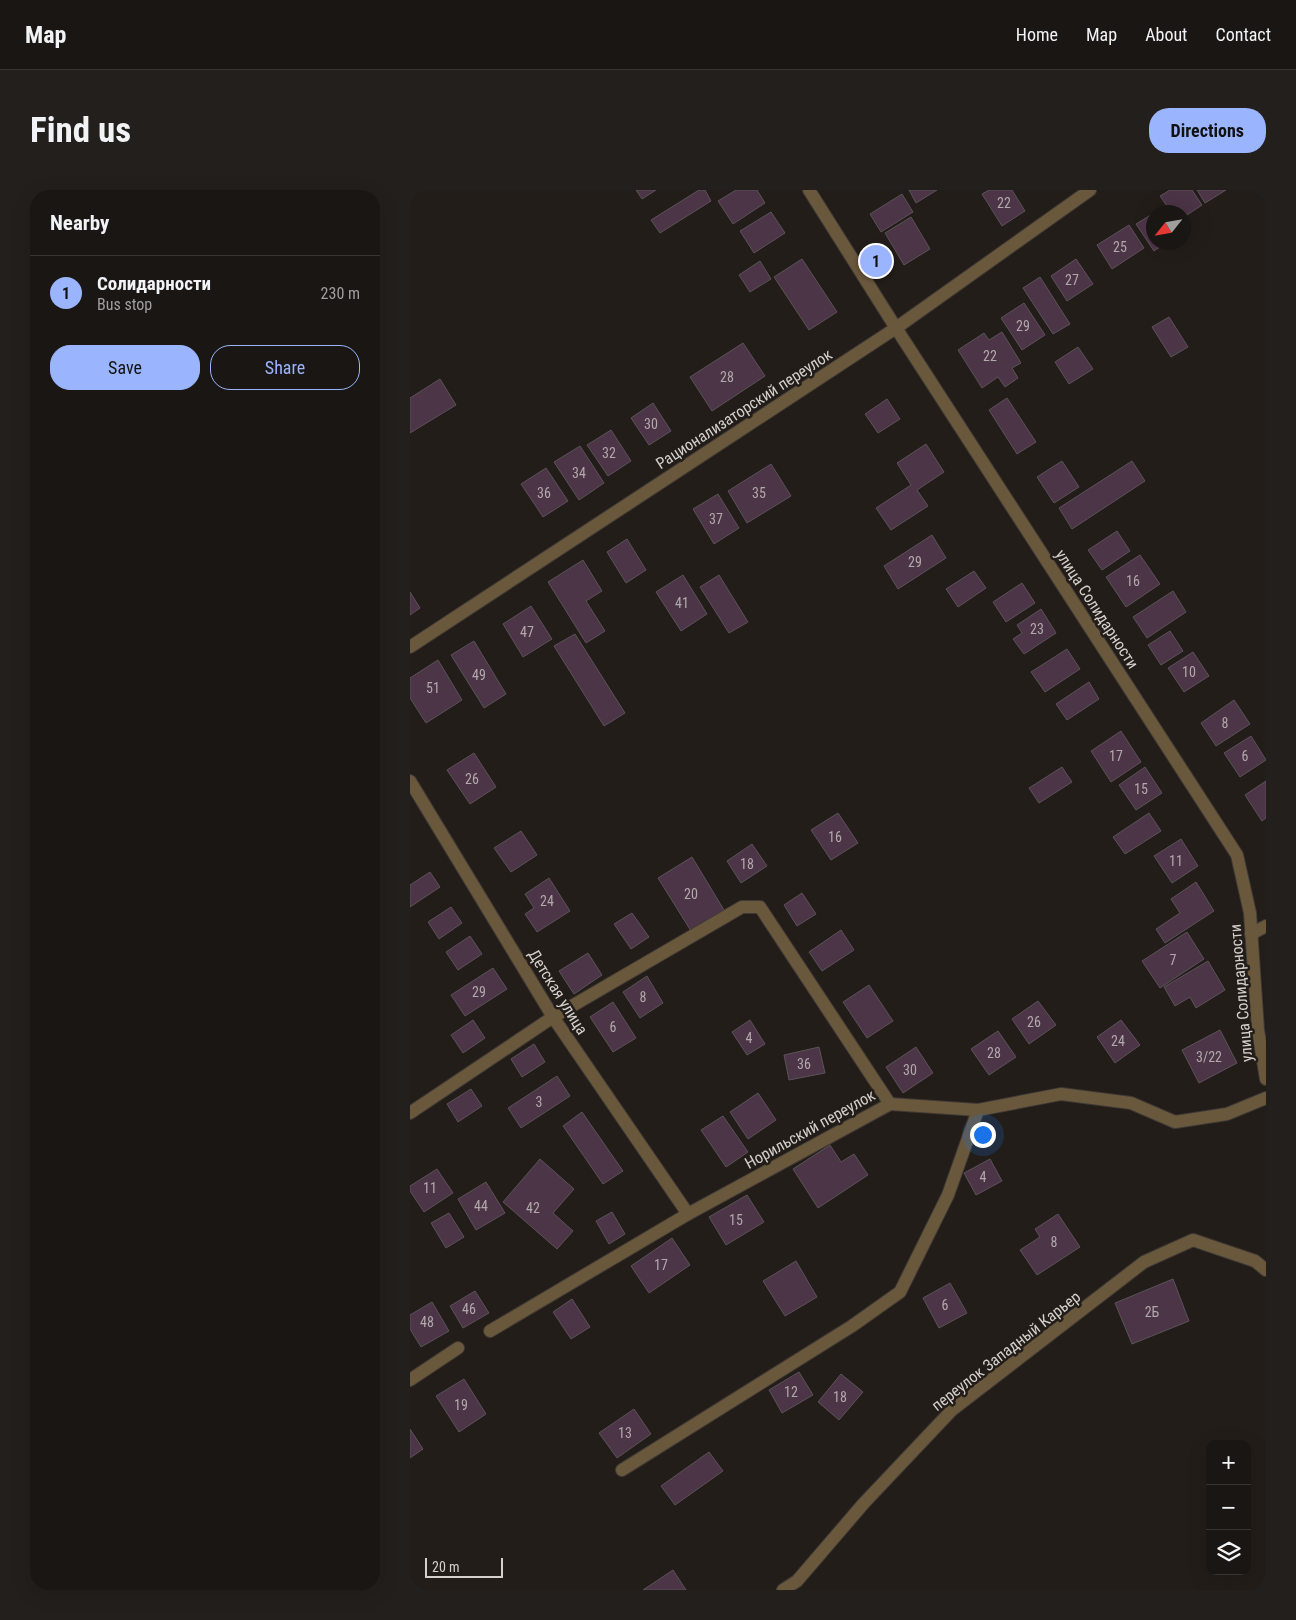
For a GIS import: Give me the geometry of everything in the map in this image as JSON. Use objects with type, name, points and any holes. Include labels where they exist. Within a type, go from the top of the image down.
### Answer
[{"type":"street","name":"улица Солидарности","points":[[809,190],[1236,855],[1250,914],[1258,1030],[1266,1079]]},
{"type":"street","name":"Рационализаторский переулок","points":[[410,647],[896,328],[1090,190]]},
{"type":"street","name":"Детская улица","points":[[410,781],[553,1016],[688,1214]]},
{"type":"street","points":[[410,1113],[553,1016],[742,907],[760,907],[890,1104]]},
{"type":"street","points":[[1251,934],[1266,926]]},
{"type":"street","name":"Норильский переулок","points":[[490,1331],[688,1214],[890,1104],[978,1110],[1061,1094],[1131,1103],[1175,1122],[1227,1114],[1266,1098]]},
{"type":"street","points":[[622,1470],[852,1326],[900,1292],[948,1195],[978,1110]]},
{"type":"street","name":"переулок Западный Карьер","points":[[783,1590],[797,1581],[864,1503],[952,1410],[1144,1262],[1193,1240],[1255,1261],[1266,1270]]},
{"type":"street","points":[[410,1380],[458,1348]]},
{"type":"building","points":[[636,190],[656,190],[642,199]]},
{"type":"building","points":[[699,190],[705,190],[711,201],[660,233],[651,220]]},
{"type":"building","points":[[736,190],[757,190],[765,203],[733,224],[718,201]]},
{"type":"building","points":[[909,190],[937,190],[916,203]]},
{"type":"building","points":[[989,190],[1012,190],[1025,211],[1002,226],[982,194]]},
{"type":"building","points":[[1170,190],[1192,190],[1202,205],[1191,212],[1191,205],[1166,205],[1160,196]]},
{"type":"building","points":[[1197,190],[1226,190],[1205,203]]},
{"type":"building","points":[[902,194],[913,212],[881,232],[870,214]]},
{"type":"building","points":[[771,212],[785,233],[754,253],[740,231]]},
{"type":"building","points":[[911,217],[930,249],[904,265],[885,233]]},
{"type":"building","points":[[1146,218],[1146,239],[1136,224]]},
{"type":"building","points":[[1129,225],[1144,248],[1112,269],[1097,245]]},
{"type":"building","points":[[802,259],[837,312],[809,330],[774,277]]},
{"type":"building","points":[[1076,259],[1093,284],[1067,301],[1051,276]]},
{"type":"building","points":[[760,261],[771,279],[750,292],[739,275]]},
{"type":"building","points":[[1040,277],[1070,324],[1053,334],[1023,288]]},
{"type":"building","points":[[1024,303],[1045,335],[1022,350],[1001,318]]},
{"type":"building","points":[[1169,317],[1188,347],[1171,357],[1152,327]]},
{"type":"building","points":[[1002,332],[1021,363],[1012,368],[1018,378],[1005,387],[998,377],[982,388],[958,350],[984,333],[989,340]]},
{"type":"building","points":[[743,343],[765,376],[712,411],[690,377]]},
{"type":"building","points":[[1078,347],[1093,369],[1069,384],[1055,362]]},
{"type":"building","points":[[440,379],[456,405],[410,433],[410,398]]},
{"type":"building","points":[[1007,398],[1036,442],[1017,454],[989,410]]},
{"type":"building","points":[[887,399],[900,419],[878,433],[865,414]]},
{"type":"building","points":[[653,403],[671,431],[649,445],[631,418]]},
{"type":"building","points":[[611,430],[631,461],[608,476],[587,445]]},
{"type":"building","points":[[926,444],[944,472],[917,490],[928,506],[891,530],[876,508],[911,485],[897,463]]},
{"type":"building","points":[[580,446],[604,483],[579,500],[554,462]]},
{"type":"building","points":[[1062,461],[1079,487],[1054,503],[1037,477]]},
{"type":"building","points":[[1132,461],[1145,481],[1072,529],[1059,508]]},
{"type":"building","points":[[771,464],[791,496],[747,523],[728,491]]},
{"type":"building","points":[[546,468],[568,501],[543,517],[521,484]]},
{"type":"building","points":[[718,494],[739,528],[714,544],[693,509]]},
{"type":"building","points":[[1117,531],[1130,551],[1102,570],[1088,550]]},
{"type":"building","points":[[932,535],[946,558],[898,589],[884,566]]},
{"type":"building","points":[[627,539],[646,570],[626,583],[607,552]]},
{"type":"building","points":[[1140,555],[1160,584],[1126,607],[1106,577]]},
{"type":"building","points":[[583,560],[602,591],[586,601],[605,631],[586,643],[548,582]]},
{"type":"building","points":[[974,571],[986,588],[958,607],[946,589]]},
{"type":"building","points":[[683,575],[707,614],[681,631],[656,592]]},
{"type":"building","points":[[719,575],[748,622],[729,633],[700,587]]},
{"type":"building","points":[[1022,583],[1035,603],[1006,622],[993,602]]},
{"type":"building","points":[[1173,591],[1186,612],[1147,638],[1133,617]]},
{"type":"building","points":[[410,592],[420,608],[410,615]]},
{"type":"building","points":[[531,606],[552,639],[523,657],[503,624]]},
{"type":"building","points":[[1041,609],[1056,633],[1024,654],[1013,639],[1022,633],[1017,625]]},
{"type":"building","points":[[1170,631],[1183,651],[1161,665],[1148,645]]},
{"type":"building","points":[[575,634],[625,713],[604,726],[554,646]]},
{"type":"building","points":[[474,641],[506,694],[484,708],[451,655]]},
{"type":"building","points":[[1067,649],[1080,669],[1045,692],[1031,672]]},
{"type":"building","points":[[1193,652],[1209,676],[1184,692],[1168,668]]},
{"type":"building","points":[[438,660],[462,700],[426,723],[410,698],[410,678]]},
{"type":"building","points":[[1089,682],[1099,699],[1067,720],[1056,704]]},
{"type":"building","points":[[1234,700],[1250,724],[1216,746],[1201,723]]},
{"type":"building","points":[[1121,731],[1141,762],[1111,782],[1091,751]]},
{"type":"building","points":[[1251,736],[1266,760],[1240,777],[1224,753]]},
{"type":"building","points":[[474,753],[496,787],[470,804],[447,770]]},
{"type":"building","points":[[1062,767],[1072,782],[1039,803],[1029,788]]},
{"type":"building","points":[[1145,767],[1162,793],[1136,810],[1119,785]]},
{"type":"building","points":[[1266,781],[1266,818],[1262,821],[1245,795]]},
{"type":"building","points":[[838,813],[858,843],[831,860],[811,830]]},
{"type":"building","points":[[1149,813],[1161,831],[1125,854],[1113,837]]},
{"type":"building","points":[[521,831],[537,855],[511,872],[494,848]]},
{"type":"building","points":[[1181,839],[1198,866],[1172,883],[1154,856]]},
{"type":"building","points":[[752,844],[767,866],[741,883],[727,861]]},
{"type":"building","points":[[692,857],[724,910],[691,931],[658,878]]},
{"type":"building","points":[[430,872],[440,887],[410,907],[410,885]]},
{"type":"building","points":[[549,878],[570,911],[537,932],[525,914],[534,908],[525,894]]},
{"type":"building","points":[[1196,882],[1214,911],[1165,943],[1156,929],[1180,913],[1171,899]]},
{"type":"building","points":[[802,893],[816,914],[797,926],[784,905]]},
{"type":"building","points":[[451,907],[462,923],[439,939],[428,922]]},
{"type":"building","points":[[632,913],[649,937],[631,949],[614,924]]},
{"type":"building","points":[[841,930],[854,950],[822,971],[809,952]]},
{"type":"building","points":[[1187,932],[1204,959],[1160,988],[1142,961]]},
{"type":"building","points":[[470,936],[482,954],[458,970],[446,952]]},
{"type":"building","points":[[588,953],[602,975],[574,994],[559,971]]},
{"type":"building","points":[[1208,961],[1225,990],[1196,1008],[1190,997],[1175,1006],[1164,987]]},
{"type":"building","points":[[493,968],[507,989],[465,1016],[451,995]]},
{"type":"building","points":[[647,976],[663,1003],[640,1018],[623,992]]},
{"type":"building","points":[[869,985],[893,1021],[867,1038],[843,1002]]},
{"type":"building","points":[[1038,1001],[1056,1025],[1029,1044],[1012,1019]]},
{"type":"building","points":[[613,1002],[636,1038],[613,1052],[590,1017]]},
{"type":"building","points":[[473,1020],[485,1038],[463,1053],[451,1035]]},
{"type":"building","points":[[750,1020],[765,1044],[747,1055],[732,1032]]},
{"type":"building","points":[[1121,1020],[1140,1045],[1115,1063],[1097,1037]]},
{"type":"building","points":[[1220,1030],[1237,1063],[1199,1083],[1182,1050]]},
{"type":"building","points":[[998,1031],[1016,1057],[989,1075],[971,1049]]},
{"type":"building","points":[[534,1044],[545,1062],[522,1077],[511,1059]]},
{"type":"building","points":[[819,1047],[825,1073],[789,1080],[784,1055]]},
{"type":"building","points":[[916,1047],[933,1073],[903,1093],[886,1067]]},
{"type":"building","points":[[557,1076],[570,1096],[521,1128],[508,1108]]},
{"type":"building","points":[[471,1089],[482,1106],[458,1122],[447,1104]]},
{"type":"building","points":[[758,1093],[776,1120],[748,1139],[730,1112]]},
{"type":"building","points":[[582,1112],[623,1171],[603,1184],[563,1126]]},
{"type":"building","points":[[723,1116],[748,1152],[726,1167],[701,1130]]},
{"type":"building","points":[[830,1145],[841,1162],[854,1154],[868,1175],[818,1208],[793,1169]]},
{"type":"building","points":[[540,1159],[574,1189],[553,1213],[573,1231],[557,1249],[503,1202]]},
{"type":"building","points":[[990,1159],[1002,1181],[976,1195],[964,1173]]},
{"type":"building","points":[[437,1169],[453,1193],[424,1212],[410,1191],[410,1186]]},
{"type":"building","points":[[486,1182],[505,1213],[476,1230],[458,1199]]},
{"type":"building","points":[[747,1195],[764,1222],[726,1245],[709,1217]]},
{"type":"building","points":[[612,1212],[625,1234],[609,1244],[596,1221]]},
{"type":"building","points":[[449,1213],[464,1237],[446,1248],[431,1223]]},
{"type":"building","points":[[1058,1214],[1080,1247],[1037,1275],[1020,1250],[1040,1237],[1035,1229]]},
{"type":"building","points":[[672,1238],[690,1265],[649,1293],[631,1266]]},
{"type":"building","points":[[796,1261],[817,1297],[785,1316],[763,1281]]},
{"type":"building","points":[[1173,1279],[1189,1321],[1132,1344],[1115,1303]]},
{"type":"building","points":[[950,1283],[967,1313],[939,1328],[923,1298]]},
{"type":"building","points":[[475,1291],[489,1313],[463,1328],[450,1306]]},
{"type":"building","points":[[572,1299],[590,1327],[571,1339],[553,1312]]},
{"type":"building","points":[[432,1302],[449,1331],[421,1347],[410,1329],[410,1315]]},
{"type":"building","points":[[799,1372],[813,1395],[782,1413],[769,1390]]},
{"type":"building","points":[[841,1374],[863,1392],[839,1420],[818,1402]]},
{"type":"building","points":[[464,1379],[486,1414],[459,1432],[436,1396]]},
{"type":"building","points":[[634,1409],[651,1434],[617,1458],[599,1433]]},
{"type":"building","points":[[410,1429],[423,1449],[410,1458]]},
{"type":"building","points":[[709,1452],[723,1471],[675,1505],[661,1486]]},
{"type":"building","points":[[673,1570],[686,1590],[643,1590]]},
{"type":"place","name":"Солидарности","points":[[876,261]]}]
